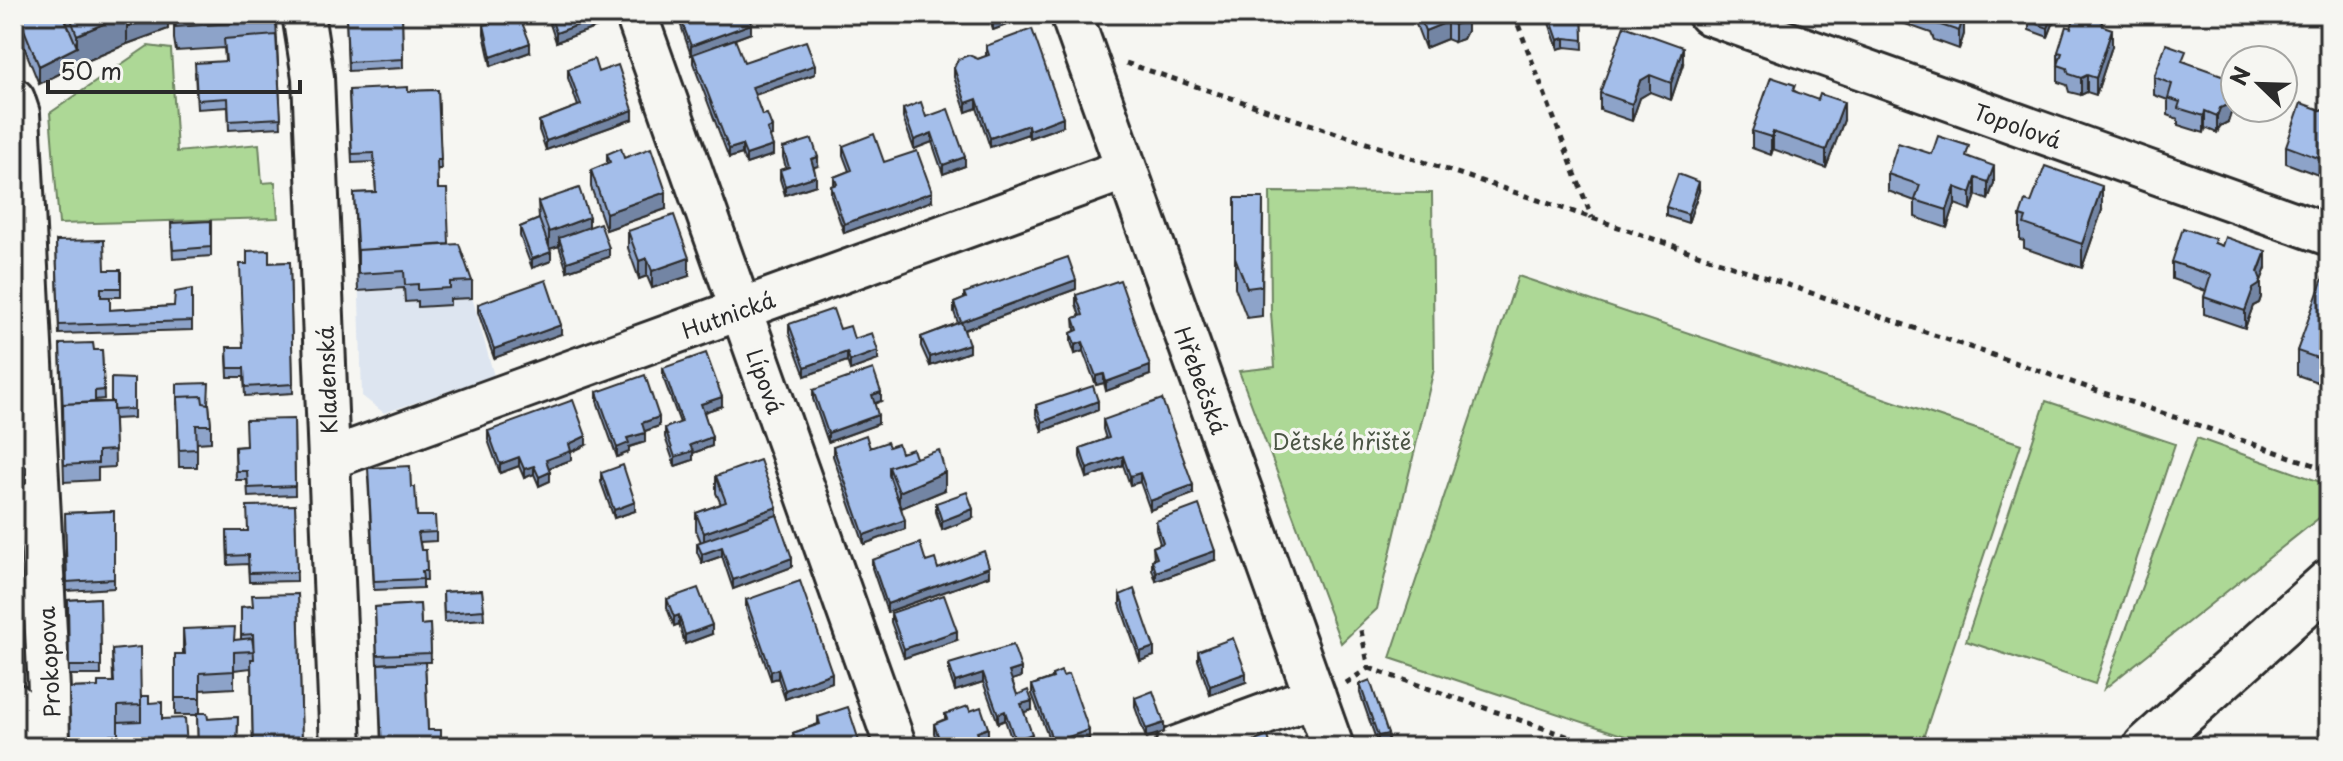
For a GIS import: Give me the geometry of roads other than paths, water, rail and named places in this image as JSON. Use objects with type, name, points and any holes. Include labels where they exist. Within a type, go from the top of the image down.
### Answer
[{"type":"main road","points":[[2146,747],[2329,582]]},
{"type":"street","name":"Kladenská","points":[[303,14],[313,77],[341,747]]},
{"type":"street","name":"Lípová","points":[[636,14],[896,747]]},
{"type":"street","name":"Topolová","points":[[1708,14],[2329,235]]},
{"type":"street","name":"Hřebečská","points":[[1077,31],[1333,747]]},
{"type":"street","name":"Prokopova","points":[[14,99],[19,114],[52,747]]},
{"type":"street","name":"Hutnická","points":[[329,459],[1126,169]]},
{"type":"street","points":[[1176,747],[1315,696]]},
{"type":"street","name":"Prokopova","points":[[14,704],[16,747]]},
{"type":"park label","name":"Dětské hřiště","points":[[1342,440]]}]
